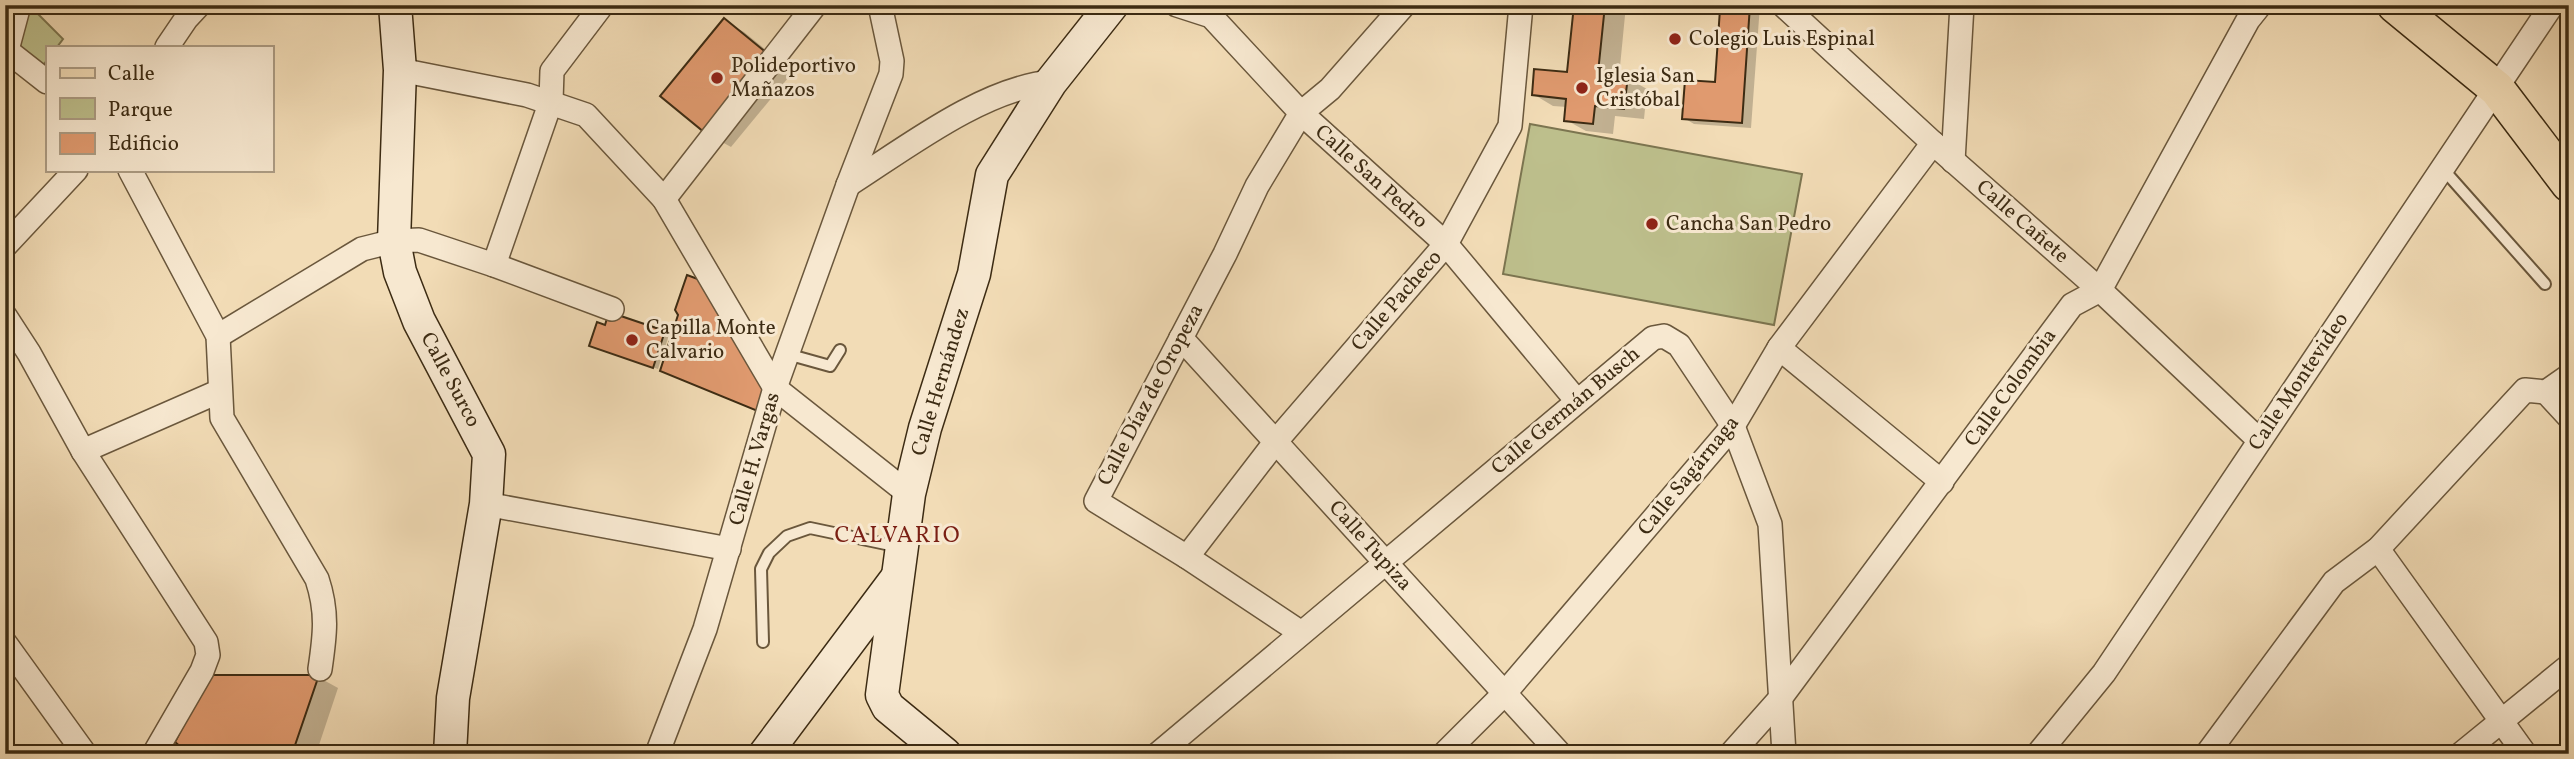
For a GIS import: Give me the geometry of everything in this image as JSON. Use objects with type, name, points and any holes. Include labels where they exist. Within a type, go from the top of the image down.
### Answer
[{"type":"main road","name":"Calle Hernández","points":[[765,754],[901,561],[909,494],[925,428],[974,274],[992,175],[1051,82],[1112,5]]},
{"type":"main road","points":[[2399,7],[2497,89],[2569,184]]},
{"type":"main road","name":"Calle Surco","points":[[393,8],[401,70],[394,241],[400,272],[419,321],[489,454],[486,504],[453,698],[450,754]]},
{"type":"main road","points":[[901,561],[882,695],[888,707],[945,754]]},
{"type":"main road","points":[[915,728],[959,754]]},
{"type":"street","points":[[19,5],[6,50],[46,81]]},
{"type":"street","points":[[168,46],[199,5]]},
{"type":"street","points":[[494,265],[551,101],[552,71],[602,5]]},
{"type":"street","points":[[664,199],[815,5]]},
{"type":"street","name":"Calle H. Vargas","points":[[657,754],[705,629],[775,388],[891,74],[892,61],[880,5]]},
{"type":"street","name":"Calle San Pedro","points":[[1177,5],[1212,11],[1301,113],[1446,244],[1577,401]]},
{"type":"street","name":"Calle Díaz de Oropeza","points":[[1300,632],[1096,501],[1225,254],[1256,186],[1301,113],[1330,89],[1404,5]]},
{"type":"street","name":"Calle Pacheco","points":[[1187,557],[1277,440],[1446,244],[1510,125],[1521,5]]},
{"type":"street","name":"Calle Cañete","points":[[1783,5],[1953,161],[2100,290],[2259,440]]},
{"type":"street","points":[[1953,161],[1962,5]]},
{"type":"street","points":[[2100,290],[2248,20],[2260,5]]},
{"type":"street","name":"Calle Montevideo","points":[[2038,754],[2104,673],[2552,5]]},
{"type":"street","points":[[401,70],[551,101],[586,115],[664,199],[775,388],[909,494]]},
{"type":"street","points":[[848,185],[968,110],[1029,84],[1051,82]]},
{"type":"street","name":"Calle Sagárnaga","points":[[1444,754],[1504,694],[1733,425],[1779,348],[1933,143]]},
{"type":"street","points":[[5,246],[74,172]]},
{"type":"street","points":[[131,172],[218,336],[222,418],[317,579],[325,603],[326,632],[320,669]]},
{"type":"street","points":[[218,336],[362,249],[394,241],[419,240],[612,309]]},
{"type":"street","name":"Calle Colombia","points":[[1731,754],[1779,700],[2072,305],[2100,290]]},
{"type":"street","points":[[5,316],[29,353],[83,451],[206,642],[208,655],[202,671],[154,754]]},
{"type":"street","name":"Calle Germán Busch","points":[[1158,754],[1653,338],[1664,336],[1679,345],[1733,425],[1770,524],[1784,754]]},
{"type":"street","name":"Calle Tupiza","points":[[1181,338],[1277,440],[1560,754]]},
{"type":"street","points":[[1779,348],[1942,482]]},
{"type":"street","points":[[2207,754],[2334,582],[2378,549],[2525,390],[2546,392],[2569,376]]},
{"type":"street","points":[[83,451],[220,391]]},
{"type":"street","points":[[2546,392],[2569,417]]},
{"type":"street","points":[[486,504],[729,549]]},
{"type":"street","points":[[2378,549],[2525,754]]},
{"type":"street","points":[[5,643],[85,754]]},
{"type":"street","points":[[2461,754],[2569,666]]},
{"type":"lane","points":[[2443,169],[2525,265],[2545,284]]},
{"type":"lane","points":[[788,354],[831,366],[839,350]]},
{"type":"lane","points":[[763,642],[761,569],[769,553],[787,536],[810,528],[901,561]]},
{"type":"green space","points":[[29,5],[63,39],[58,46],[46,46],[46,61],[41,68],[18,49]]},
{"type":"green space","name":"Cancha San Pedro","points":[[1530,124],[1802,174],[1774,325],[1503,274]]},
{"type":"building","points":[[1574,5],[1605,5],[1598,73],[1628,76],[1624,109],[1595,106],[1593,124],[1564,121],[1566,99],[1532,95],[1534,69],[1567,72]]},
{"type":"building","points":[[1716,5],[1750,5],[1742,123],[1682,119],[1685,80],[1715,82],[1720,9]]},
{"type":"building","name":"Polideportivo Mañazos","points":[[724,18],[774,59],[710,137],[660,96]]},
{"type":"building","points":[[687,275],[711,284],[769,387],[760,412],[660,371],[678,315],[675,310]]},
{"type":"building","points":[[609,312],[665,331],[653,368],[589,346],[597,322],[605,325]]},
{"type":"building","points":[[209,675],[319,675],[292,754],[189,754],[175,742]]},
{"type":"place","name":"Colegio Luis Espinal","points":[[1675,39]]},
{"type":"place","name":"Polideportivo Mañazos","points":[[717,78]]},
{"type":"place","name":"Iglesia San Cristóbal","points":[[1582,88]]},
{"type":"place","name":"Cancha San Pedro","points":[[1652,224]]},
{"type":"place","name":"Capilla Monte Calvario","points":[[632,340]]},
{"type":"district","name":"CALVARIO","points":[[898,536]]}]
